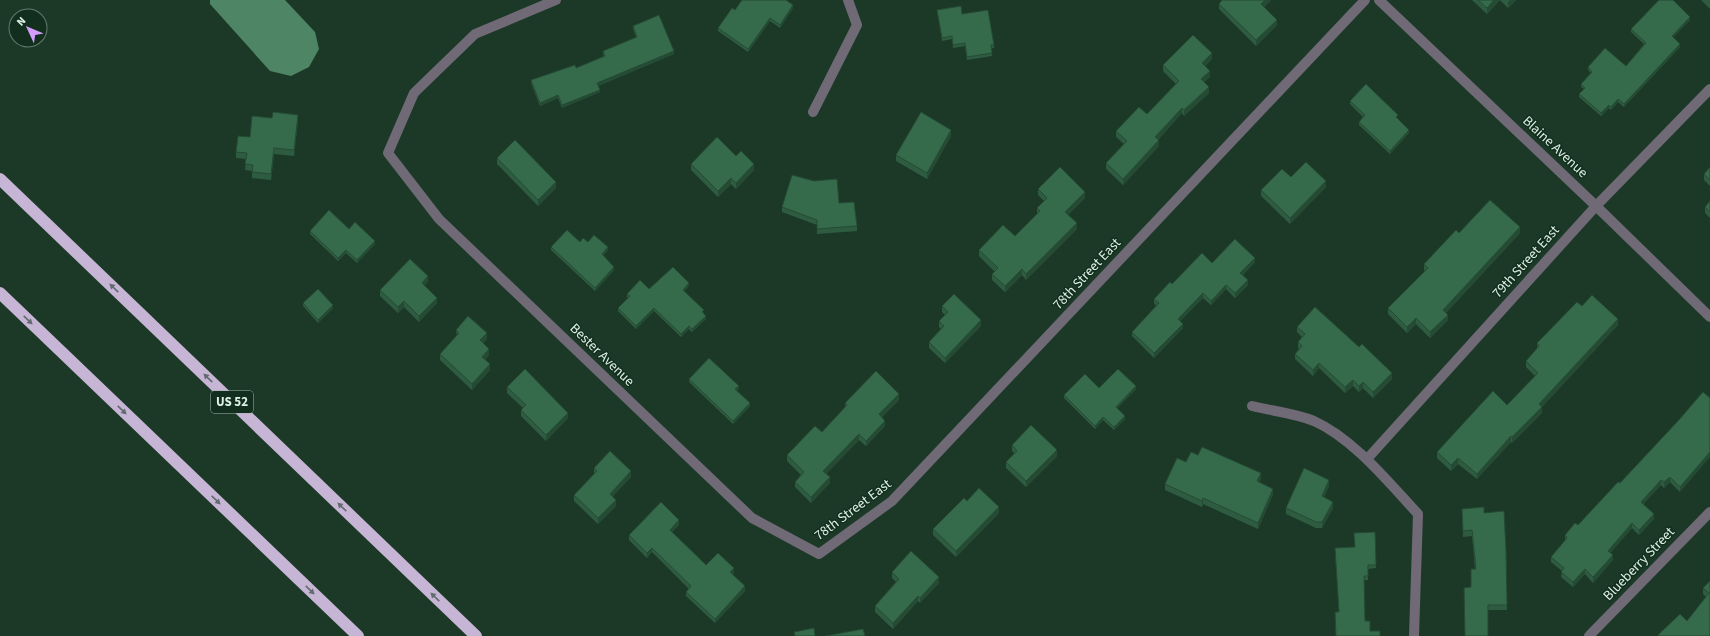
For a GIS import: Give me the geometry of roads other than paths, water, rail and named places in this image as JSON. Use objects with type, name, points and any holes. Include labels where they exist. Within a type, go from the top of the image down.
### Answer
[{"type":"highway","name":"US 52","points":[[0,179],[476,636]]},
{"type":"highway","points":[[0,293],[357,636]]},
{"type":"highway","points":[[464,624],[479,636]]},
{"type":"street","name":"Bester Avenue","points":[[556,0],[476,34],[414,93],[388,152],[439,219],[752,518],[819,554]]},
{"type":"street","points":[[813,112],[857,25],[848,0]]},
{"type":"street","name":"78th Street East","points":[[819,554],[892,501],[1365,0]]},
{"type":"street","name":"Blaine Avenue","points":[[1379,0],[1596,206],[1710,317]]},
{"type":"street","name":"79th Street East","points":[[1367,459],[1596,206],[1710,89]]},
{"type":"street","points":[[1252,406],[1298,416],[1314,422],[1332,432],[1367,459],[1418,514],[1414,636]]},
{"type":"street","name":"Blueberry Street","points":[[1589,636],[1710,512]]}]
